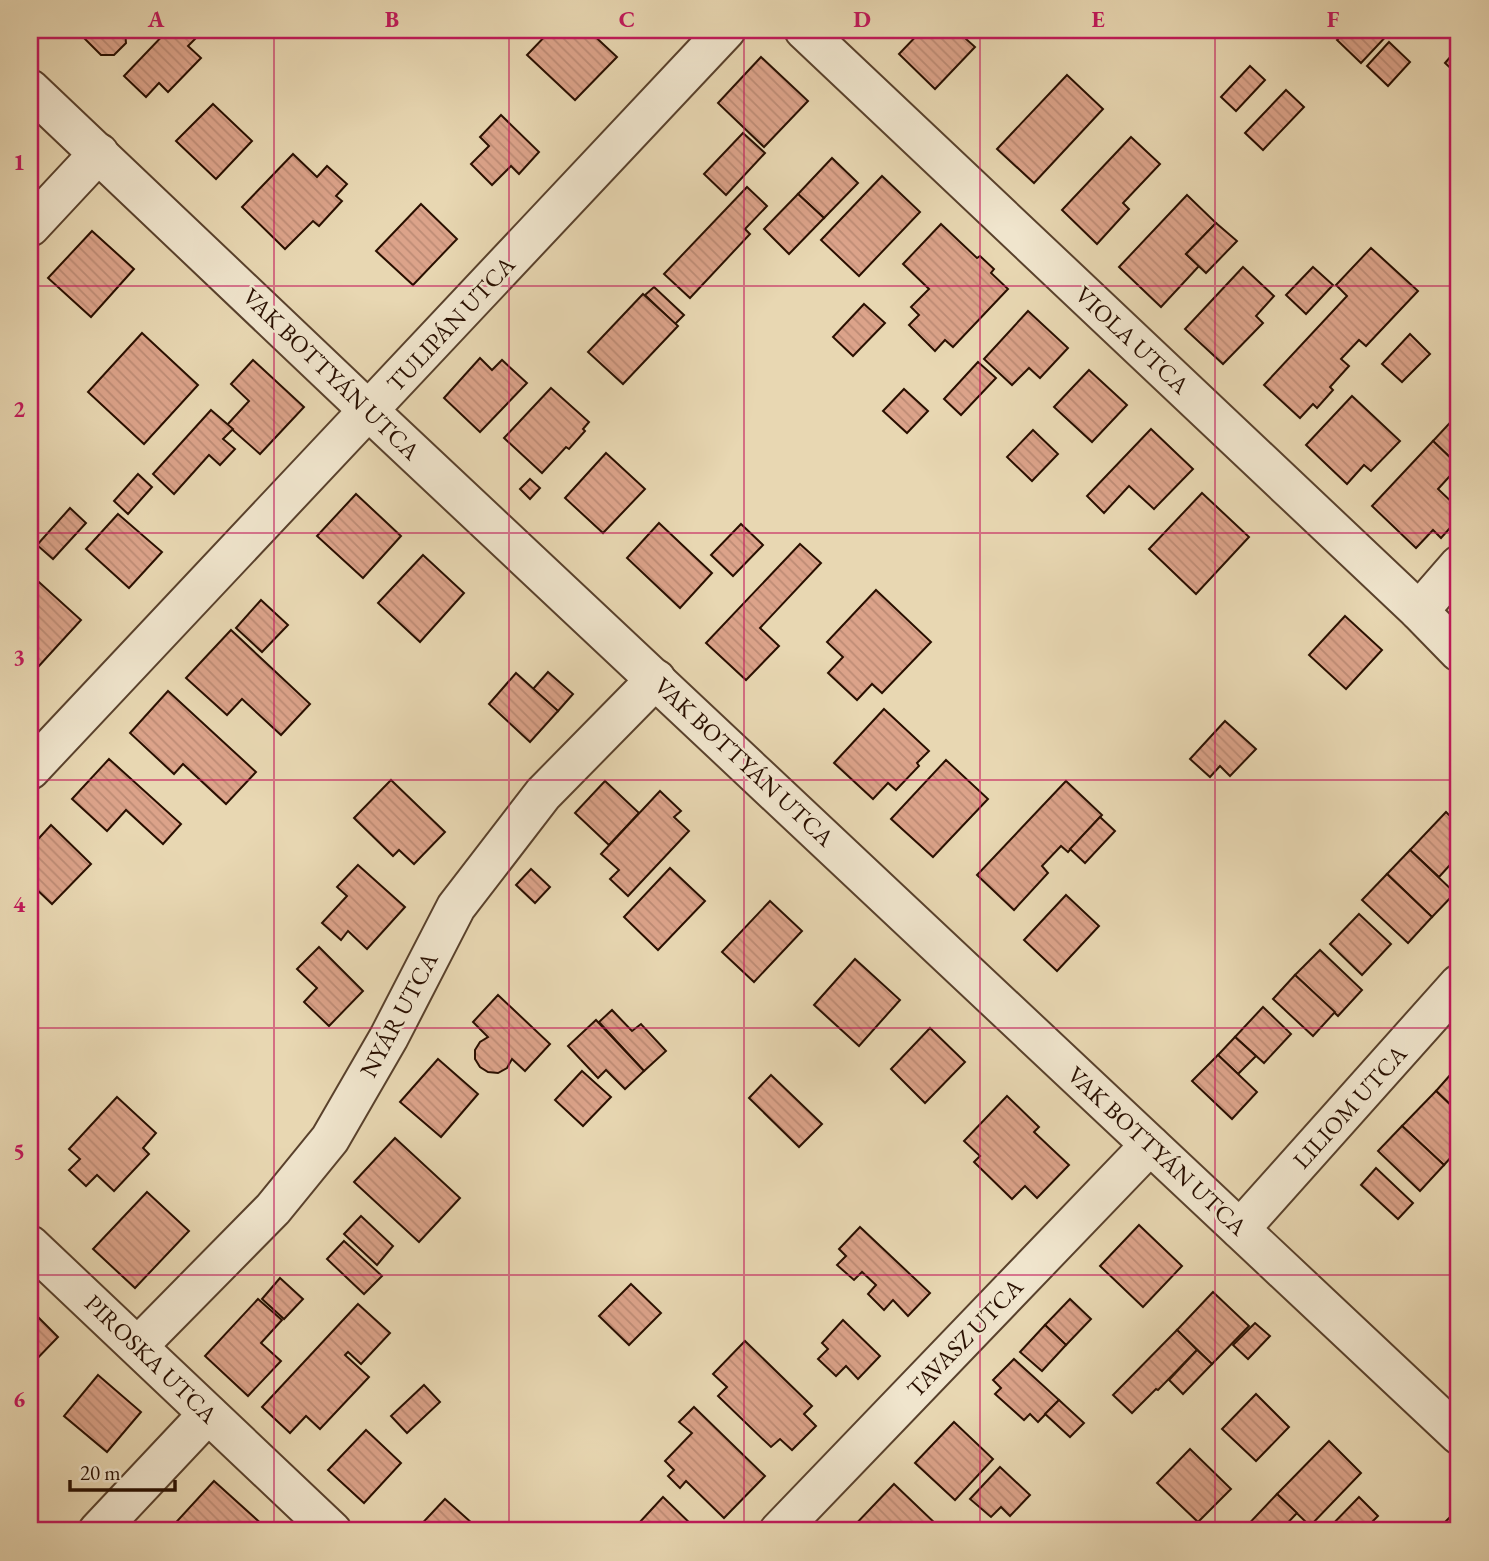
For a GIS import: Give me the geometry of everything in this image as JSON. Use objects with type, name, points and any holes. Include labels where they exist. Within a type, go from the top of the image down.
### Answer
[{"type":"street","name":"TULIPÁN UTCA","points":[[30,770],[726,30]]},
{"type":"street","name":"VIOLA UTCA","points":[[804,30],[1419,611],[1459,652]]},
{"type":"street","name":"VAK BOTTYÁN UTCA","points":[[30,89],[369,411],[1459,1434]]},
{"type":"street","points":[[30,227],[99,153]]},
{"type":"street","points":[[1419,611],[1459,565]]},
{"type":"street","name":"NYÁR UTCA","points":[[138,1346],[273,1209],[330,1139],[389,1037],[456,907],[543,794],[656,679]]},
{"type":"street","name":"LILIOM UTCA","points":[[1240,1229],[1459,984]]},
{"type":"street","name":"TAVASZ UTCA","points":[[779,1531],[1150,1145]]},
{"type":"street","name":"PIROSKA UTCA","points":[[30,1245],[332,1531]]},
{"type":"street","points":[[98,1531],[208,1415]]},
{"type":"building","points":[[76,30],[125,30],[126,43],[114,55],[101,55]]},
{"type":"building","points":[[168,30],[204,30],[188,46],[201,58],[168,92],[159,83],[146,97],[124,76]]},
{"type":"building","points":[[551,30],[588,30],[617,57],[575,100],[527,55]]},
{"type":"building","points":[[922,30],[956,30],[975,47],[935,89],[899,54]]},
{"type":"building","points":[[1347,30],[1392,30],[1361,63],[1337,40]]},
{"type":"building","points":[[1389,42],[1410,62],[1388,86],[1367,66]]},
{"type":"building","points":[[1459,47],[1459,76],[1445,63]]},
{"type":"building","points":[[761,57],[808,101],[764,147],[718,103]]},
{"type":"building","points":[[1250,66],[1265,80],[1236,111],[1221,97]]},
{"type":"building","points":[[1067,75],[1103,109],[1034,183],[997,149]]},
{"type":"building","points":[[1286,90],[1304,107],[1263,150],[1245,133]]},
{"type":"building","points":[[213,104],[252,141],[216,179],[176,141]]},
{"type":"building","points":[[501,115],[539,152],[519,174],[511,166],[492,185],[471,164],[489,146],[480,137]]},
{"type":"building","points":[[743,133],[765,153],[726,195],[704,174]]},
{"type":"building","points":[[1131,137],[1160,164],[1123,203],[1129,209],[1097,244],[1062,210]]},
{"type":"building","points":[[293,154],[317,177],[327,166],[347,184],[336,196],[342,201],[319,226],[313,221],[285,249],[242,207]]},
{"type":"building","points":[[832,158],[858,183],[824,218],[798,194]]},
{"type":"building","points":[[882,176],[920,212],[859,276],[821,240]]},
{"type":"building","points":[[747,187],[767,206],[745,229],[750,234],[690,298],[664,274]]},
{"type":"building","points":[[798,194],[824,218],[789,254],[764,229]]},
{"type":"building","points":[[1187,195],[1216,223],[1186,254],[1199,266],[1161,307],[1119,267]]},
{"type":"building","points":[[421,204],[457,239],[413,285],[376,251]]},
{"type":"building","points":[[1216,223],[1237,241],[1206,273],[1186,254]]},
{"type":"building","points":[[941,224],[977,258],[980,256],[994,269],[991,273],[1008,289],[953,347],[945,340],[935,351],[909,325],[919,315],[911,307],[929,289],[903,264]]},
{"type":"building","points":[[92,231],[134,269],[91,317],[48,278]]},
{"type":"building","points":[[1371,248],[1418,291],[1366,346],[1359,340],[1341,359],[1349,366],[1330,387],[1333,390],[1317,408],[1313,404],[1300,418],[1264,385],[1347,296],[1336,285]]},
{"type":"building","points":[[1243,267],[1274,296],[1256,316],[1263,323],[1223,364],[1185,329]]},
{"type":"building","points":[[1313,267],[1333,285],[1306,314],[1286,295]]},
{"type":"building","points":[[654,287],[684,315],[675,324],[645,295]]},
{"type":"building","points":[[643,294],[678,326],[623,384],[588,352]]},
{"type":"building","points":[[864,304],[885,323],[853,356],[833,337]]},
{"type":"building","points":[[1028,311],[1068,348],[1040,378],[1029,368],[1012,385],[984,359]]},
{"type":"building","points":[[142,333],[198,385],[144,444],[88,392]]},
{"type":"building","points":[[1410,334],[1430,354],[1402,382],[1382,364]]},
{"type":"building","points":[[480,358],[492,370],[502,360],[527,383],[480,432],[444,398]]},
{"type":"building","points":[[253,360],[304,407],[260,454],[227,425],[249,401],[231,384]]},
{"type":"building","points":[[978,362],[996,378],[961,415],[944,399]]},
{"type":"building","points":[[1089,370],[1127,405],[1092,442],[1054,407]]},
{"type":"building","points":[[551,388],[589,422],[583,429],[585,431],[569,449],[566,447],[542,473],[504,438]]},
{"type":"building","points":[[904,389],[928,411],[907,433],[883,411]]},
{"type":"building","points":[[1352,396],[1400,441],[1371,471],[1364,465],[1347,484],[1306,445]]},
{"type":"building","points":[[211,410],[233,429],[223,439],[235,449],[220,465],[209,455],[174,494],[153,474]]},
{"type":"building","points":[[1459,413],[1459,459],[1456,463],[1433,441]]},
{"type":"building","points":[[1151,429],[1193,469],[1154,509],[1129,486],[1104,513],[1087,496]]},
{"type":"building","points":[[1033,430],[1058,454],[1032,481],[1007,457]]},
{"type":"building","points":[[1433,441],[1459,466],[1438,489],[1459,509],[1459,518],[1441,538],[1433,530],[1416,548],[1372,506]]},
{"type":"building","points":[[606,453],[645,489],[603,533],[565,498]]},
{"type":"building","points":[[138,474],[152,487],[128,514],[114,501]]},
{"type":"building","points":[[530,479],[540,488],[530,499],[520,489]]},
{"type":"building","points":[[1202,493],[1249,537],[1196,594],[1149,549]]},
{"type":"building","points":[[356,494],[401,536],[363,578],[317,536]]},
{"type":"building","points":[[70,508],[86,523],[53,559],[37,545]]},
{"type":"building","points":[[118,514],[162,552],[129,588],[86,549]]},
{"type":"building","points":[[659,523],[712,573],[680,608],[627,558]]},
{"type":"building","points":[[741,524],[763,545],[733,576],[711,555]]},
{"type":"building","points":[[800,544],[821,563],[760,628],[779,646],[746,680],[706,643]]},
{"type":"building","points":[[423,555],[464,593],[420,642],[378,603]]},
{"type":"building","points":[[30,574],[81,620],[38,667],[30,660]]},
{"type":"building","points":[[876,590],[931,642],[882,693],[872,684],[857,700],[828,673],[843,657],[827,642]]},
{"type":"building","points":[[261,600],[288,625],[262,652],[236,628]]},
{"type":"building","points":[[1345,616],[1382,650],[1346,689],[1309,655]]},
{"type":"building","points":[[231,630],[310,704],[281,735],[242,699],[227,715],[186,678]]},
{"type":"building","points":[[548,672],[573,694],[558,711],[533,689]]},
{"type":"building","points":[[516,673],[558,711],[530,742],[489,704]]},
{"type":"building","points":[[168,691],[256,772],[226,804],[183,764],[174,774],[130,733]]},
{"type":"building","points":[[884,709],[929,751],[896,790],[888,783],[873,799],[834,763]]},
{"type":"building","points":[[1225,721],[1256,749],[1230,776],[1220,766],[1210,777],[1190,759]]},
{"type":"building","points":[[109,759],[181,824],[163,844],[126,810],[107,831],[72,799]]},
{"type":"building","points":[[946,760],[988,799],[933,857],[891,819]]},
{"type":"building","points":[[391,780],[445,832],[414,864],[399,850],[393,856],[354,818]]},
{"type":"building","points":[[605,781],[639,813],[609,845],[575,813]]},
{"type":"building","points":[[1066,781],[1102,815],[1068,852],[1061,846],[1042,866],[1048,873],[1014,910],[977,875]]},
{"type":"building","points":[[660,791],[681,811],[674,817],[689,831],[628,896],[610,879],[619,870],[601,854]]},
{"type":"building","points":[[1446,812],[1459,825],[1459,855],[1439,877],[1410,850]]},
{"type":"building","points":[[1100,817],[1115,831],[1085,863],[1070,849]]},
{"type":"building","points":[[51,825],[91,864],[52,904],[30,883],[30,848]]},
{"type":"building","points":[[1410,850],[1455,893],[1432,917],[1387,874]]},
{"type":"building","points":[[358,865],[405,907],[367,949],[348,931],[341,940],[322,923],[347,896],[337,887]]},
{"type":"building","points":[[670,868],[705,901],[658,950],[624,917]]},
{"type":"building","points":[[531,869],[550,887],[535,903],[516,885]]},
{"type":"building","points":[[1387,874],[1432,917],[1408,943],[1362,900]]},
{"type":"building","points":[[1066,895],[1099,926],[1057,971],[1024,940]]},
{"type":"building","points":[[770,901],[802,931],[754,982],[722,952]]},
{"type":"building","points":[[1359,914],[1391,944],[1362,975],[1330,944]]},
{"type":"building","points":[[319,947],[363,991],[329,1026],[304,1002],[317,988],[297,969]]},
{"type":"building","points":[[1320,950],[1362,990],[1338,1016],[1295,975]]},
{"type":"building","points":[[855,959],[900,1000],[859,1046],[814,1005]]},
{"type":"building","points":[[1295,975],[1335,1012],[1313,1036],[1273,999]]},
{"type":"building","points":[[498,995],[550,1044],[525,1071],[512,1059],[507,1068],[498,1073],[488,1072],[480,1067],[475,1059],[475,1050],[480,1042],[488,1037],[473,1022]]},
{"type":"building","points":[[1263,1007],[1291,1034],[1264,1063],[1235,1037]]},
{"type":"building","points":[[612,1010],[632,1031],[641,1024],[666,1051],[644,1071],[599,1022]]},
{"type":"building","points":[[596,1020],[644,1071],[625,1089],[606,1070],[598,1078],[568,1046]]},
{"type":"building","points":[[930,1028],[965,1062],[925,1103],[891,1069]]},
{"type":"building","points":[[1235,1037],[1256,1056],[1238,1074],[1218,1055]]},
{"type":"building","points":[[1218,1055],[1257,1092],[1232,1119],[1192,1081]]},
{"type":"building","points":[[438,1059],[478,1094],[441,1137],[400,1102]]},
{"type":"building","points":[[1459,1065],[1459,1113],[1436,1091]]},
{"type":"building","points":[[582,1071],[611,1097],[583,1126],[555,1100]]},
{"type":"building","points":[[771,1075],[822,1124],[799,1147],[749,1098]]},
{"type":"building","points":[[1436,1091],[1459,1113],[1459,1161],[1453,1155],[1444,1165],[1402,1126]]},
{"type":"building","points":[[1007,1096],[1039,1127],[1034,1132],[1069,1165],[1037,1198],[1025,1186],[1012,1199],[974,1162],[980,1156],[964,1141]]},
{"type":"building","points":[[117,1097],[156,1133],[143,1148],[149,1154],[114,1191],[97,1175],[86,1186],[69,1170],[80,1159],[69,1149]]},
{"type":"building","points":[[1402,1126],[1444,1165],[1420,1191],[1378,1151]]},
{"type":"building","points":[[395,1138],[460,1198],[419,1242],[354,1182]]},
{"type":"building","points":[[1376,1168],[1413,1203],[1398,1219],[1361,1185]]},
{"type":"building","points":[[147,1192],[189,1231],[135,1288],[93,1249]]},
{"type":"building","points":[[361,1216],[393,1246],[377,1265],[344,1234]]},
{"type":"building","points":[[1139,1225],[1182,1266],[1143,1307],[1100,1266]]},
{"type":"building","points":[[860,1227],[930,1293],[908,1316],[893,1300],[884,1310],[868,1294],[876,1285],[862,1272],[854,1280],[837,1265],[846,1256],[839,1249]]},
{"type":"building","points":[[344,1241],[382,1276],[364,1294],[327,1259]]},
{"type":"building","points":[[280,1278],[303,1299],[284,1319],[262,1299]]},
{"type":"building","points":[[631,1284],[661,1313],[629,1345],[599,1316]]},
{"type":"building","points":[[1213,1292],[1249,1326],[1212,1364],[1177,1330]]},
{"type":"building","points":[[258,1299],[282,1320],[261,1343],[281,1361],[248,1396],[205,1356]]},
{"type":"building","points":[[1070,1299],[1091,1319],[1066,1345],[1045,1325]]},
{"type":"building","points":[[358,1304],[390,1333],[361,1364],[348,1352],[345,1355],[369,1377],[320,1429],[306,1416],[290,1433],[262,1407]]},
{"type":"building","points":[[30,1309],[58,1337],[30,1366]]},
{"type":"building","points":[[843,1320],[880,1356],[858,1379],[846,1366],[836,1376],[818,1359],[828,1349],[822,1343]]},
{"type":"building","points":[[1255,1323],[1270,1336],[1248,1359],[1233,1345]]},
{"type":"building","points":[[1045,1325],[1066,1345],[1042,1371],[1020,1352]]},
{"type":"building","points":[[1177,1330],[1197,1350],[1132,1413],[1113,1395]]},
{"type":"building","points":[[745,1341],[812,1406],[804,1414],[816,1426],[792,1450],[780,1439],[771,1447],[718,1396],[727,1387],[713,1374]]},
{"type":"building","points":[[1197,1350],[1212,1364],[1183,1394],[1169,1380]]},
{"type":"building","points":[[1014,1359],[1059,1400],[1038,1422],[1030,1414],[1024,1420],[995,1394],[1001,1388],[993,1380]]},
{"type":"building","points":[[98,1375],[141,1412],[107,1452],[64,1416]]},
{"type":"building","points":[[424,1385],[440,1402],[407,1433],[391,1416]]},
{"type":"building","points":[[1256,1394],[1289,1427],[1256,1461],[1222,1429]]},
{"type":"building","points":[[1059,1400],[1084,1423],[1070,1437],[1045,1414]]},
{"type":"building","points":[[694,1407],[765,1476],[724,1518],[686,1481],[680,1488],[668,1476],[674,1470],[665,1461],[692,1433],[679,1422]]},
{"type":"building","points":[[954,1422],[993,1459],[955,1500],[915,1463]]},
{"type":"building","points":[[366,1430],[401,1463],[364,1503],[328,1470]]},
{"type":"building","points":[[1329,1441],[1361,1473],[1310,1526],[1277,1494]]},
{"type":"building","points":[[1190,1449],[1231,1489],[1198,1522],[1157,1483]]},
{"type":"building","points":[[1000,1467],[1030,1495],[1010,1516],[1001,1507],[991,1517],[970,1499]]},
{"type":"building","points":[[214,1481],[265,1527],[261,1531],[169,1530]]},
{"type":"building","points":[[894,1484],[940,1528],[937,1531],[856,1531],[852,1528]]},
{"type":"building","points":[[1277,1494],[1297,1513],[1280,1531],[1242,1531]]},
{"type":"building","points":[[663,1497],[698,1531],[648,1531],[639,1523]]},
{"type":"building","points":[[1359,1497],[1378,1516],[1363,1531],[1326,1531]]},
{"type":"building","points":[[445,1499],[473,1524],[466,1531],[415,1531]]},
{"type":"building","points":[[1451,1516],[1459,1523],[1459,1531],[1436,1531]]}]
